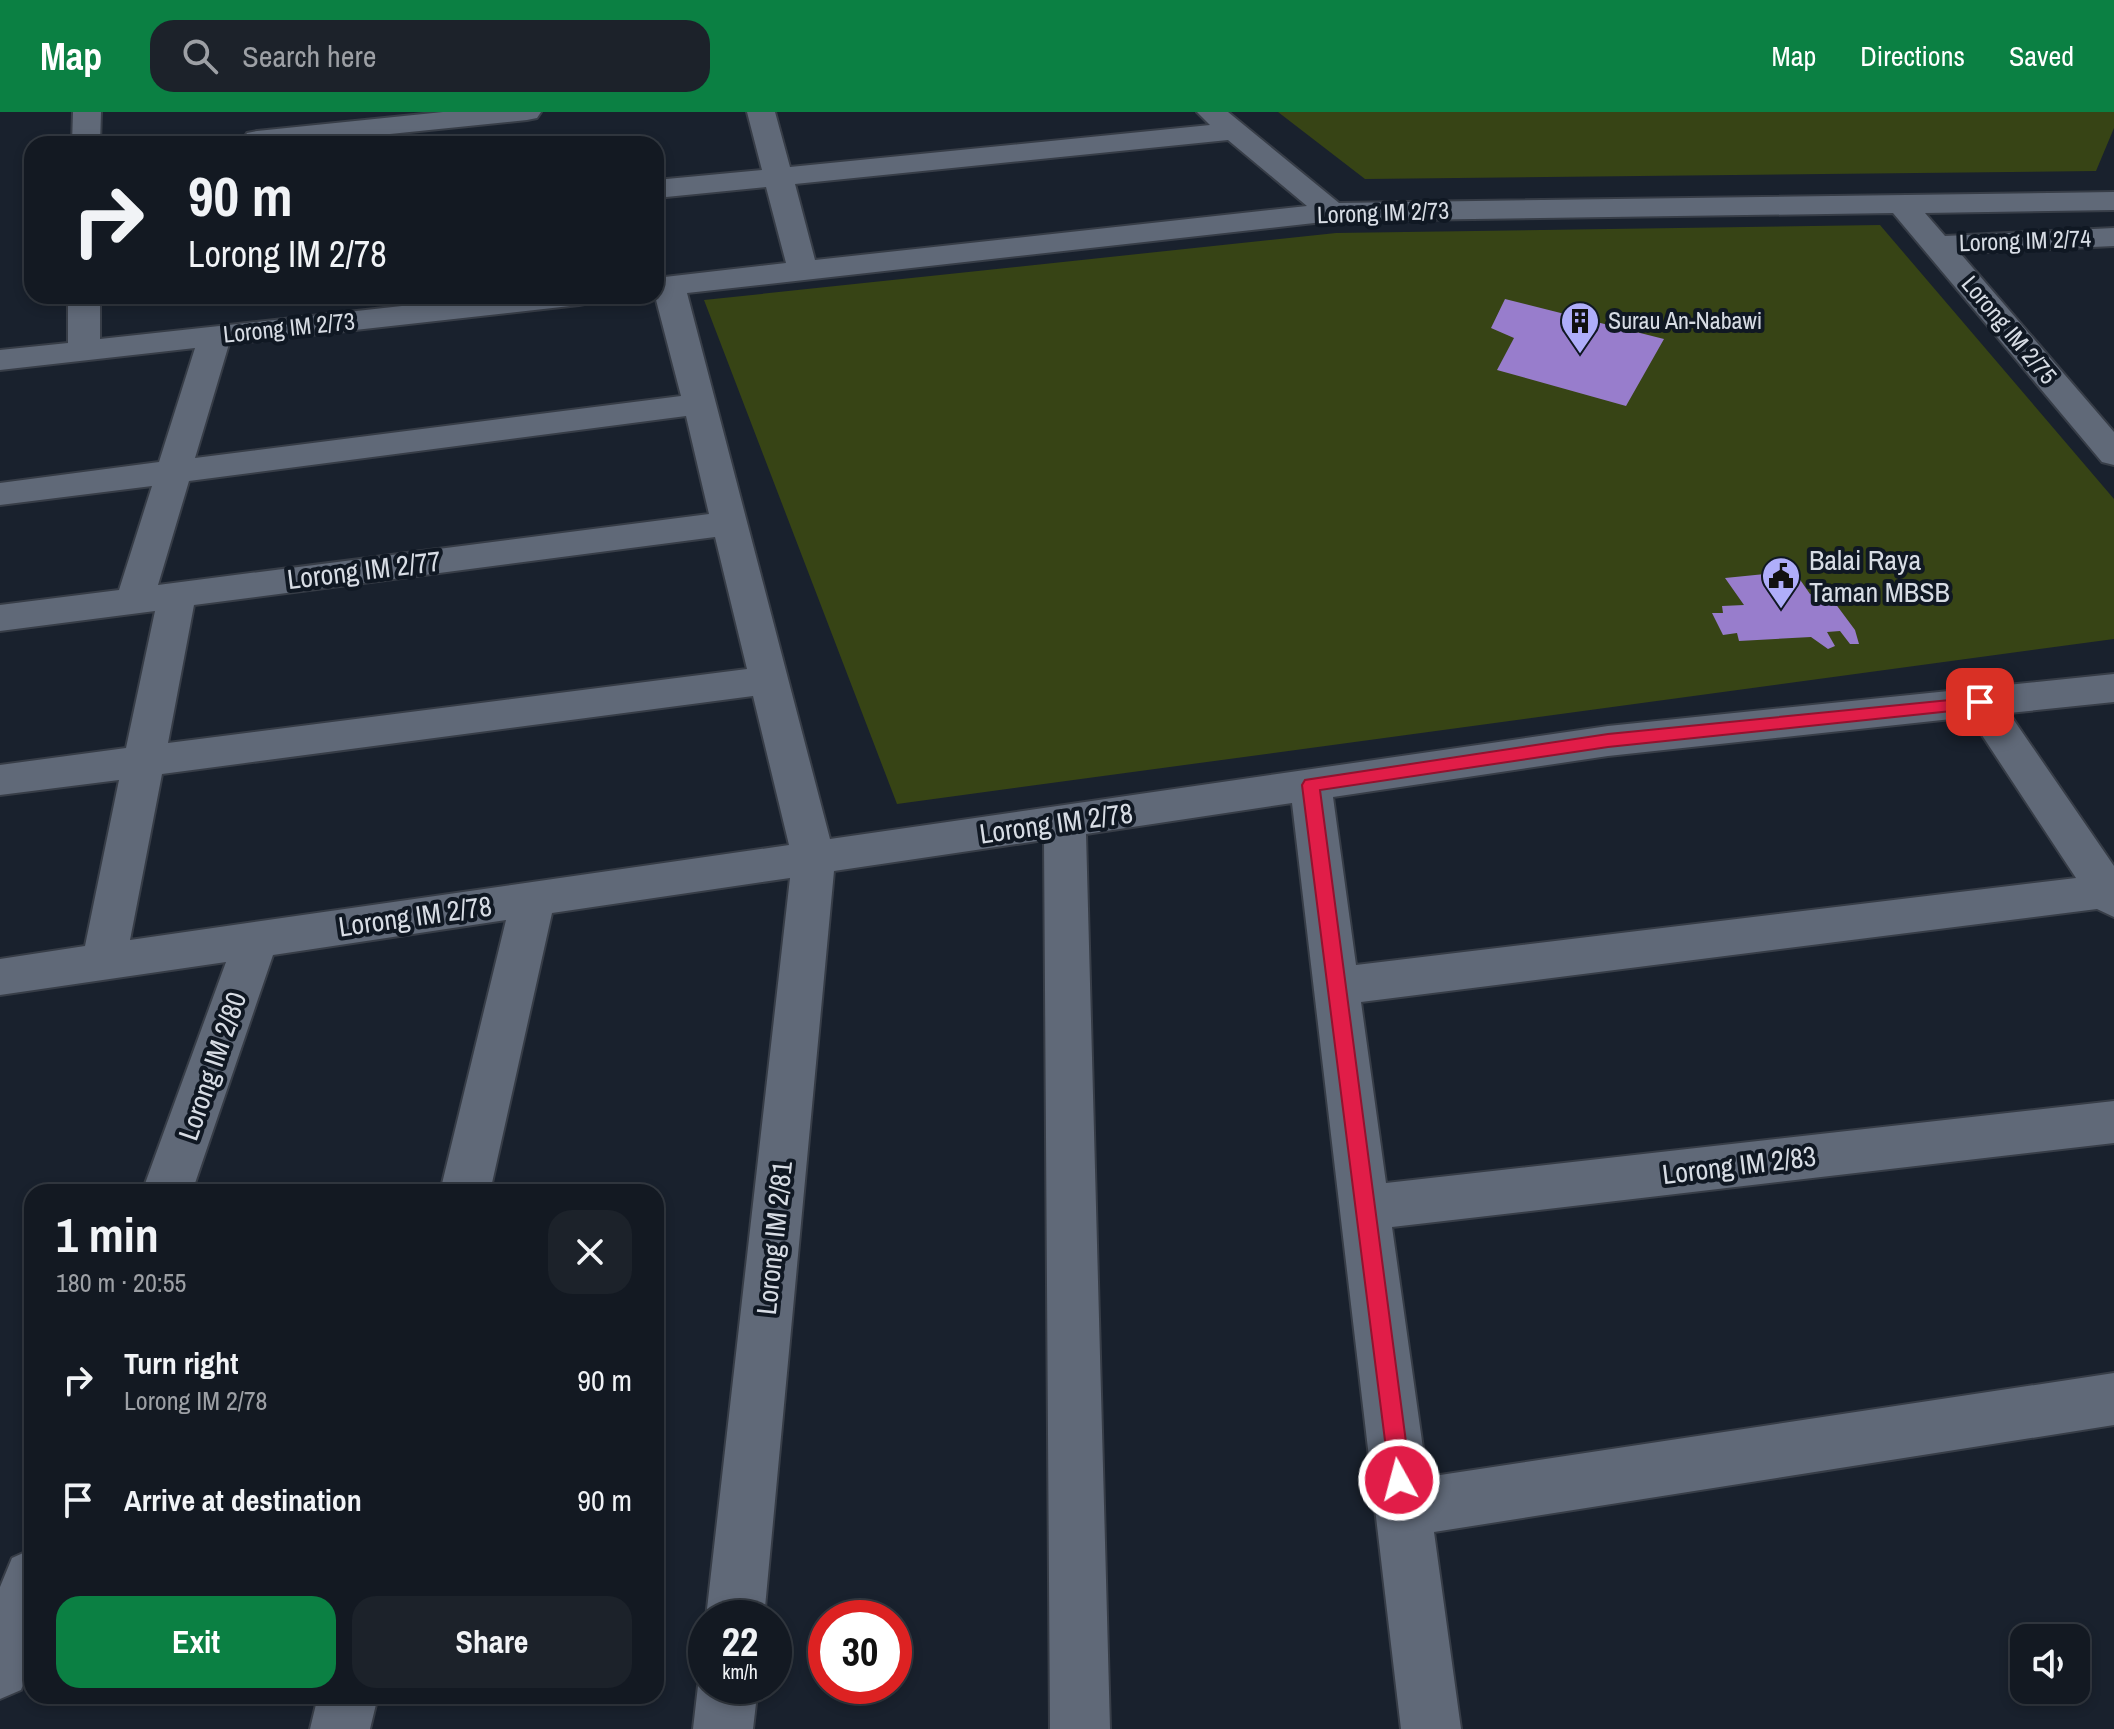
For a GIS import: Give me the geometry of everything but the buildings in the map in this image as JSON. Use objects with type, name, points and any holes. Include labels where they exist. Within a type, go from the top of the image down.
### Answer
[{"type":"street","points":[[86,136],[87,112]]},
{"type":"street","points":[[256,132],[527,112]]},
{"type":"street","points":[[761,112],[803,271]]},
{"type":"street","points":[[1210,112],[1332,212]]},
{"type":"street","points":[[664,188],[1233,131]]},
{"type":"street","name":"Lorong IM 2/73","points":[[664,287],[1332,212],[1904,207],[2110,200]]},
{"type":"street","name":"Lorong IM 2/75","points":[[1904,207],[2114,454]]},
{"type":"street","name":"Lorong IM 2/74","points":[[1937,245],[2114,237]]},
{"type":"street","points":[[664,290],[699,404],[814,859]]},
{"type":"street","points":[[84,304],[84,351]]},
{"type":"street","points":[[275,304],[278,330]]},
{"type":"street","name":"Lorong IM 2/73","points":[[0,360],[508,304]]},
{"type":"street","points":[[135,600],[215,336]]},
{"type":"street","points":[[0,494],[699,404]]},
{"type":"street","name":"Lorong IM 2/77","points":[[0,618],[729,523]]},
{"type":"street","points":[[104,961],[177,594]]},
{"type":"street","points":[[0,780],[769,680]]},
{"type":"street","name":"Lorong IM 2/78","points":[[0,977],[1608,741],[2114,688]]},
{"type":"street","points":[[1337,986],[2112,893],[1980,702]]},
{"type":"street","points":[[1311,785],[1431,1729]]},
{"type":"street","points":[[1065,821],[1080,1729]]},
{"type":"street","name":"Lorong IM 2/81","points":[[737,1600],[814,859]]},
{"type":"street","points":[[467,1184],[533,899]]},
{"type":"street","name":"Lorong IM 2/80","points":[[170,1184],[256,939]]},
{"type":"street","name":"Lorong IM 2/83","points":[[1364,1208],[2114,1122]]},
{"type":"street","points":[[1403,1509],[2114,1399]]},
{"type":"street","points":[[0,1669],[24,1601]]},
{"type":"street","points":[[340,1729],[346,1704]]},
{"type":"street","points":[[723,1729],[726,1704]]},
{"type":"green space","points":[[1278,112],[2114,112],[2114,128],[2096,171],[1365,179]]},
{"type":"green space","points":[[1880,225],[2114,499],[2114,639],[897,804],[704,300],[1336,233]]},
{"type":"place","name":"Surau An-Nabawi","points":[[1580,355]]},
{"type":"place","name":"Balai Raya Taman MBSB","points":[[1781,610]]},
{"type":"route","points":[[1399,1480],[1311,785],[1608,741],[1980,702]]}]
